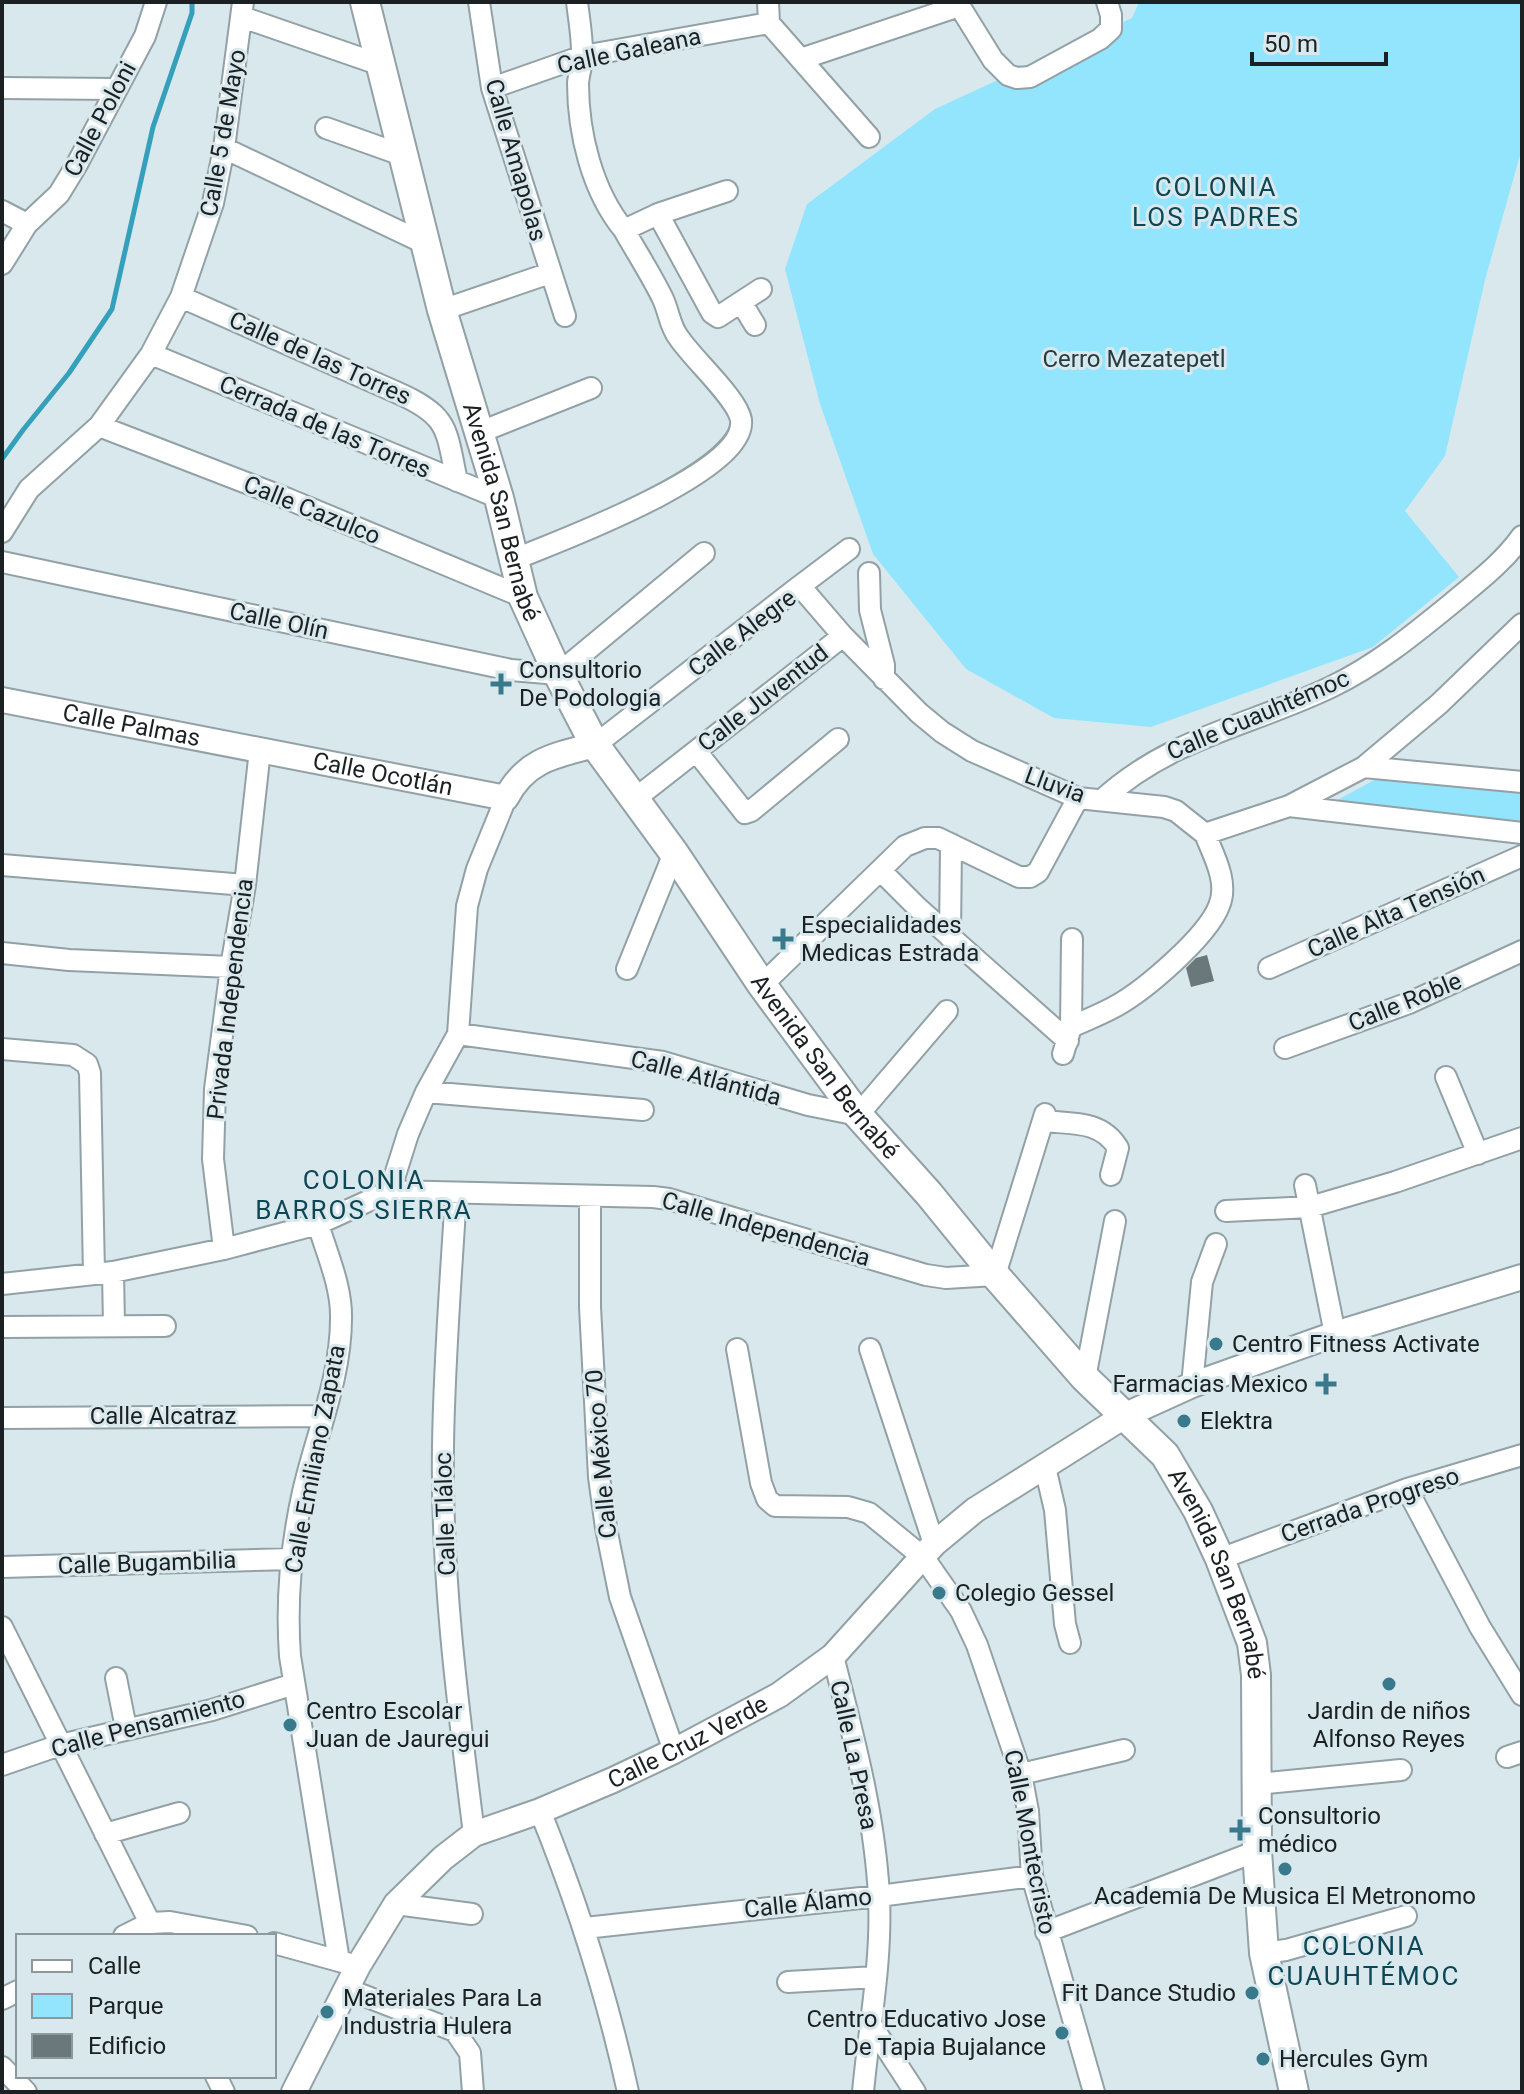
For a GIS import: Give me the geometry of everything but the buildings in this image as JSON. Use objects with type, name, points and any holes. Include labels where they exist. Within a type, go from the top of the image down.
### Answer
[{"type":"main road","name":"Avenida San Bernabé","points":[[365,2],[424,243],[499,498],[523,597],[595,745],[636,798],[762,985],[858,1115],[1085,1378],[1165,1455],[1198,1511],[1220,1559],[1252,1643],[1256,1675],[1257,1851],[1264,1953],[1294,2092]]},
{"type":"street","name":"Calle Poloni","points":[[2,264],[27,224],[59,194],[145,36],[156,2]]},
{"type":"street","name":"Calle Amapolas","points":[[479,2],[492,88],[565,316]]},
{"type":"street","points":[[515,559],[630,512],[714,461],[737,439],[742,424],[740,415],[676,336],[661,294],[605,201],[584,144],[578,84],[583,56],[577,2]]},
{"type":"street","points":[[768,2],[769,23],[869,137]]},
{"type":"street","points":[[801,59],[958,4],[1001,68],[1008,75],[1030,77],[1107,33],[1112,22],[1107,2]]},
{"type":"street","points":[[242,10],[381,65]]},
{"type":"street","name":"Calle 5 de Mayo","points":[[2,532],[29,489],[99,426],[151,354],[181,297],[213,203],[224,148],[242,10]]},
{"type":"street","name":"Calle Galeana","points":[[492,88],[583,56],[769,23]]},
{"type":"street","points":[[2,88],[117,89]]},
{"type":"street","points":[[326,128],[402,155]]},
{"type":"street","points":[[224,148],[424,243]]},
{"type":"street","points":[[624,230],[658,214],[727,191]]},
{"type":"street","points":[[2,211],[27,224]]},
{"type":"street","points":[[658,214],[712,313],[718,317],[725,315],[761,289]]},
{"type":"street","points":[[442,310],[550,273]]},
{"type":"street","name":"Calle de las Torres","points":[[181,297],[432,410],[447,435],[457,481]]},
{"type":"street","points":[[741,302],[755,325]]},
{"type":"street","name":"Cerrada de las Torres","points":[[151,354],[499,498]]},
{"type":"street","points":[[478,433],[591,388]]},
{"type":"street","name":"Calle Cazulco","points":[[99,426],[288,499],[523,597]]},
{"type":"street","name":"Calle Cuauhtémoc","points":[[1102,800],[1121,783],[1173,750],[1331,688],[1377,661],[1478,582],[1522,536]]},
{"type":"street","points":[[800,586],[849,549]]},
{"type":"street","points":[[558,674],[704,553]]},
{"type":"street","name":"Calle Olín","points":[[2,562],[511,670],[558,674]]},
{"type":"street","points":[[869,573],[870,610],[884,665],[884,679]]},
{"type":"street","name":"Calle Alegre","points":[[595,745],[800,586],[843,636]]},
{"type":"street","points":[[1067,1041],[1135,994],[1193,943],[1219,906],[1222,882],[1205,834],[1289,806],[1364,767],[1439,704],[1521,626]]},
{"type":"street","name":"Calle Juventud","points":[[636,798],[843,636],[884,679]]},
{"type":"street","name":"Lluvia","points":[[884,679],[942,732],[972,751],[1078,798],[1176,811],[1205,834]]},
{"type":"street","name":"Calle Palmas","points":[[2,700],[260,750]]},
{"type":"street","points":[[696,751],[745,813],[838,739]]},
{"type":"street","points":[[2,1284],[103,1273],[224,1249],[318,1224],[390,1191],[408,1134],[426,1092],[458,1034],[467,906],[477,869],[506,798],[522,773],[534,765],[595,745]]},
{"type":"street","name":"Calle Ocotlán","points":[[260,750],[506,798]]},
{"type":"street","name":"Privada Independencia","points":[[224,1249],[213,1159],[214,1103],[245,885],[260,750]]},
{"type":"street","points":[[1364,767],[1522,782]]},
{"type":"street","points":[[762,985],[905,846],[925,838],[938,838],[1019,877],[1030,877],[1038,872],[1078,798]]},
{"type":"street","points":[[1289,806],[1522,833]]},
{"type":"street","points":[[950,937],[951,844]]},
{"type":"street","points":[[627,969],[674,853]]},
{"type":"street","name":"Calle Alta Tensión","points":[[1269,968],[1522,856]]},
{"type":"street","points":[[2,865],[245,885]]},
{"type":"street","points":[[881,871],[1067,1041]]},
{"type":"street","points":[[1067,1041],[1072,939]]},
{"type":"street","name":"Calle Roble","points":[[1285,1048],[1409,1003],[1522,951]]},
{"type":"street","points":[[2,953],[69,960],[231,967]]},
{"type":"street","points":[[858,1115],[947,1011]]},
{"type":"street","name":"Calle Atlántida","points":[[458,1034],[663,1062],[808,1105],[858,1115]]},
{"type":"street","points":[[2,1049],[73,1055],[87,1064],[103,1273],[114,1325]]},
{"type":"street","points":[[1446,1077],[1478,1154]]},
{"type":"street","points":[[426,1092],[643,1110]]},
{"type":"street","points":[[995,1275],[1044,1118],[1095,1127],[1110,1135],[1118,1148],[1111,1175]]},
{"type":"street","points":[[1226,1211],[1310,1207],[1522,1138]]},
{"type":"street","points":[[1305,1185],[1335,1334]]},
{"type":"street","name":"Calle Independencia","points":[[390,1191],[669,1199],[926,1275],[946,1278],[995,1275]]},
{"type":"street","name":"Calle Tláloc","points":[[456,1193],[443,1447],[445,1551],[452,1657],[474,1834]]},
{"type":"street","name":"Calle México 70","points":[[590,1196],[590,1322],[598,1464],[606,1528],[620,1597],[674,1751]]},
{"type":"street","points":[[1085,1378],[1115,1221]]},
{"type":"street","name":"Calle Emiliano Zapata","points":[[318,1224],[342,1316],[338,1357],[303,1493],[287,1614],[294,1684],[349,1964]]},
{"type":"street","points":[[1192,1385],[1202,1282],[1216,1244]]},
{"type":"street","name":"Calle Cruz Verde","points":[[294,2092],[347,1989],[349,1964],[396,1904],[443,1858],[474,1834],[540,1811],[674,1751],[779,1695],[833,1656],[929,1551],[975,1510],[1126,1415],[1192,1385],[1335,1334],[1522,1277]]},
{"type":"street","points":[[2,1327],[165,1326]]},
{"type":"street","points":[[737,1349],[761,1483],[767,1499],[775,1506],[863,1510],[901,1537],[929,1551]]},
{"type":"street","points":[[870,1349],[929,1551]]},
{"type":"street","name":"Calle Alcatraz","points":[[2,1418],[324,1416]]},
{"type":"street","name":"Cerrada Progreso","points":[[1220,1559],[1407,1489],[1521,1457]]},
{"type":"street","points":[[1045,1467],[1055,1510],[1065,1624],[1070,1643]]},
{"type":"street","points":[[1407,1489],[1514,1672],[1522,1695]]},
{"type":"street","name":"Calle Montecristo","points":[[929,1551],[977,1645],[1021,1774],[1028,1811],[1032,1876],[1094,2092]]},
{"type":"street","name":"Calle Bugambilia","points":[[2,1567],[292,1559]]},
{"type":"street","points":[[2,1627],[150,1923]]},
{"type":"street","name":"Calle La Presa","points":[[833,1656],[864,1780],[879,1896],[876,1977],[863,2092]]},
{"type":"street","points":[[116,1678],[126,1728]]},
{"type":"street","name":"Calle Pensamiento","points":[[2,1765],[60,1745],[212,1710],[294,1684]]},
{"type":"street","points":[[1021,1774],[1124,1750]]},
{"type":"street","points":[[1257,1784],[1401,1770]]},
{"type":"street","points":[[540,1811],[585,1928],[614,2029],[628,2092]]},
{"type":"street","points":[[105,1834],[179,1813]]},
{"type":"street","points":[[1046,1932],[1257,1851]]},
{"type":"street","name":"Calle Álamo","points":[[585,1928],[1032,1876]]},
{"type":"street","points":[[396,1904],[472,1914]]},
{"type":"street","points":[[1264,1953],[1286,1950],[1406,1916]]},
{"type":"street","points":[[128,1934],[150,1923],[189,1924],[237,1934]]},
{"type":"street","points":[[276,1944],[349,1964]]},
{"type":"street","points":[[788,1982],[876,1977]]},
{"type":"street","points":[[347,1989],[455,2031],[470,2053],[473,2092]]},
{"type":"street","points":[[870,2023],[915,2092]]},
{"type":"street","points":[[2,2067],[26,2092]]},
{"type":"green space","name":"Cerro Mezatepetl","points":[[1139,2],[1522,2],[1522,148],[1485,280],[1445,456],[1405,511],[1459,577],[1373,647],[1151,727],[1054,718],[966,669],[873,554],[820,404],[785,269],[807,204],[935,109],[1132,18]]},
{"type":"green space","points":[[1378,778],[1522,790],[1522,827],[1317,811]]},
{"type":"waterway","points":[[2,459],[69,373],[112,309],[153,127],[192,13],[192,2]]},
{"type":"place","name":"Consultorio De Podologia","points":[[501,684]]},
{"type":"place","name":"Especialidades Medicas Estrada","points":[[783,939]]},
{"type":"place","name":"Centro Fitness Activate","points":[[1216,1344]]},
{"type":"place","name":"Farmacias Mexico","points":[[1326,1384]]},
{"type":"place","name":"Elektra","points":[[1184,1421]]},
{"type":"place","name":"Colegio Gessel","points":[[939,1593]]},
{"type":"place","name":"Jardin de niños Alfonso Reyes","points":[[1389,1684]]},
{"type":"place","name":"Centro Escolar Juan de Jauregui","points":[[290,1725]]},
{"type":"place","name":"Consultorio médico","points":[[1240,1830]]},
{"type":"place","name":"Academia De Musica El Metronomo","points":[[1285,1869]]},
{"type":"place","name":"Fit Dance Studio","points":[[1252,1993]]},
{"type":"place","name":"Materiales Para La Industria Hulera","points":[[327,2012]]},
{"type":"place","name":"Centro Educativo Jose De Tapia Bujalance","points":[[1062,2033]]},
{"type":"place","name":"Hercules Gym","points":[[1263,2059]]},
{"type":"district","name":"COLONIA LOS PADRES","points":[[1216,202]]},
{"type":"district","name":"COLONIA BARROS SIERRA","points":[[364,1195]]},
{"type":"district","name":"COLONIA CUAUHTÉMOC","points":[[1364,1961]]}]
